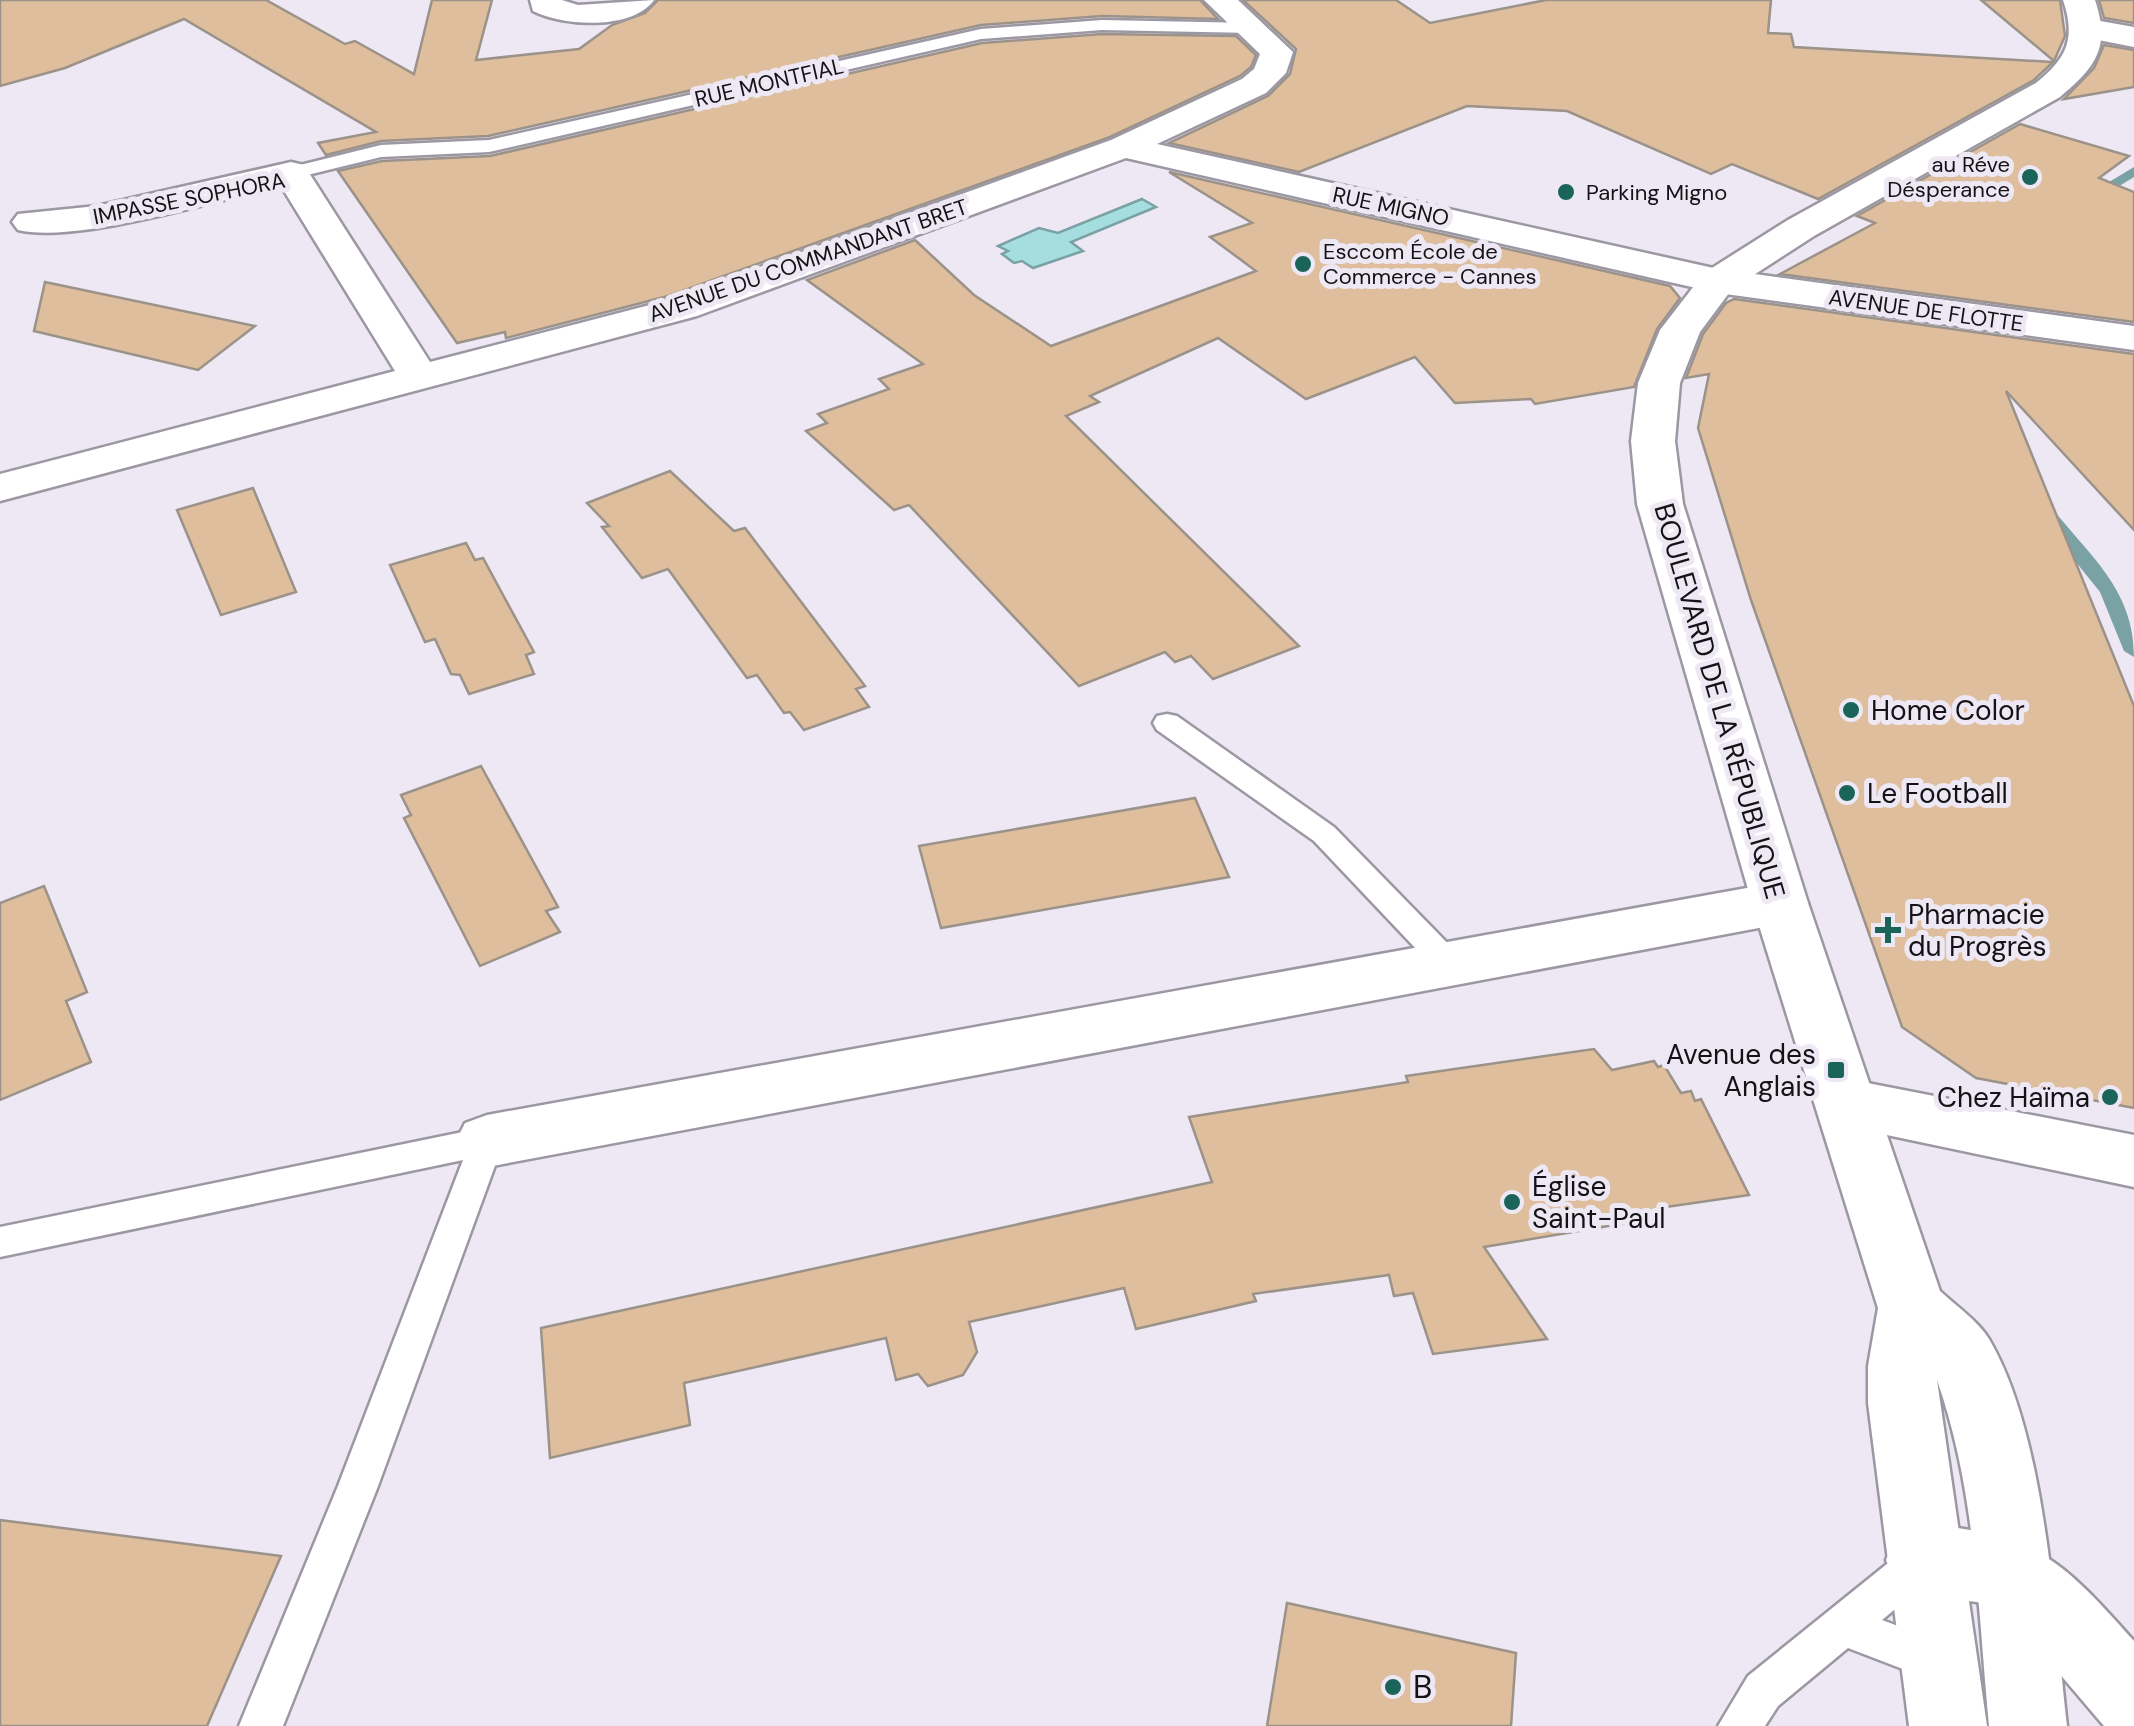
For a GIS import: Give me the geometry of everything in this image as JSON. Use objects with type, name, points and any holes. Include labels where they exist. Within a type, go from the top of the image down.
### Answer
[{"type":"street","points":[[546,0],[544,4],[556,12],[578,14],[604,12],[638,0]]},
{"type":"street","name":"AVENUE DU COMMANDANT BRET","points":[[0,488],[682,308],[1123,147],[1232,98],[1269,73],[1277,52],[1220,0]]},
{"type":"street","name":"BOULEVARD DE LA RÉPUBLIQUE","points":[[1912,1308],[1963,1357],[1986,1416],[2005,1515],[2028,1726],[1944,1694],[1903,1403],[1902,1366],[1912,1308],[1780,903],[1660,504],[1652,441],[1659,383],[1680,330],[1718,281],[1801,228],[2048,90],[2072,71],[2101,22]]},
{"type":"street","name":"RUE MIGNO","points":[[1123,147],[1718,281]]},
{"type":"street","name":"IMPASSE SOPHORA","points":[[31,222],[98,218],[291,174],[418,376]]},
{"type":"street","name":"AVENUE DE FLOTTE","points":[[1718,281],[2134,338]]},
{"type":"street","points":[[487,1141],[1780,903]]},
{"type":"street","points":[[1847,1104],[2134,1161]]},
{"type":"street","points":[[1923,1560],[1971,1565],[2010,1575],[2067,1626],[2134,1702]]},
{"type":"lane","name":"RUE MONTFIAL","points":[[291,174],[381,151],[508,142],[981,34],[1102,25],[1252,28]]},
{"type":"lane","points":[[1168,723],[1324,834],[1449,964]]},
{"type":"lane","points":[[0,1242],[487,1141]]},
{"type":"lane","points":[[262,1726],[358,1486],[487,1141]]},
{"type":"lane","points":[[1740,1726],[1764,1691],[1923,1560]]},
{"type":"lane","points":[[1843,1626],[1944,1694]]},
{"type":"shaded area","points":[[1142,199],[1156,207],[1071,242],[1083,251],[1033,268],[1022,261],[1014,263],[1002,254],[1008,251],[998,246],[1039,228],[1058,233]]},
{"type":"building","points":[[0,0],[266,0],[345,44],[355,41],[414,74],[432,0],[492,0],[476,60],[579,49],[612,25],[645,13],[658,0],[1200,0],[1218,19],[1102,16],[981,25],[488,136],[381,141],[326,155],[318,143],[376,132],[184,19],[65,68],[0,86]]},
{"type":"building","points":[[1243,0],[1396,0],[1430,23],[1546,0],[1771,0],[1768,33],[1791,34],[1794,47],[2053,62],[2034,80],[1818,199],[1732,164],[1711,174],[1567,111],[1467,106],[1299,172],[1169,143],[1268,96],[1290,74],[1296,49]]},
{"type":"building","points":[[1981,0],[2060,0],[2065,36],[2054,61]]},
{"type":"building","points":[[2099,0],[2134,0],[2134,23],[2104,18]]},
{"type":"building","points":[[1102,34],[1236,36],[1256,55],[1251,67],[1240,76],[1110,137],[668,296],[506,338],[505,332],[457,343],[338,171],[382,161],[490,156],[982,43]]},
{"type":"building","points":[[2104,45],[2134,50],[2134,87],[2064,99],[2094,68]]},
{"type":"building","points":[[2020,124],[2129,156],[2099,178],[2134,192],[2134,322],[1780,274],[1875,223],[1857,216]]},
{"type":"building","points":[[1169,172],[1670,286],[1680,298],[1657,329],[1634,387],[1535,404],[1531,399],[1455,403],[1415,357],[1306,399],[1218,338],[1090,396],[1099,402],[1066,416],[1299,646],[1213,679],[1191,656],[1175,662],[1165,652],[1079,686],[909,505],[894,510],[806,431],[827,423],[818,414],[889,389],[879,379],[923,364],[807,280],[915,240],[974,295],[1051,346],[1256,271],[1210,237],[1252,223]]},
{"type":"building","points":[[45,282],[255,326],[198,370],[34,331]]},
{"type":"building","points":[[1734,299],[2134,354],[2134,530],[2006,391],[2134,706],[2134,1108],[1976,1078],[1902,1027],[1751,600],[1698,428],[1709,374],[1686,378],[1703,334],[1726,303]]},
{"type":"building","points":[[670,471],[734,531],[745,528],[865,686],[856,689],[869,707],[804,730],[790,712],[784,713],[757,675],[747,678],[668,569],[642,578],[602,527],[609,526],[587,503]]},
{"type":"building","points":[[253,488],[296,592],[221,615],[177,510]]},
{"type":"building","points":[[466,543],[475,560],[483,558],[534,652],[526,655],[534,674],[469,694],[460,675],[451,674],[435,639],[425,642],[390,565]]},
{"type":"building","points":[[481,766],[558,907],[546,911],[560,932],[480,966],[404,818],[411,815],[401,795]]},
{"type":"building","points":[[1195,798],[1229,877],[941,928],[919,846]]},
{"type":"building","points":[[44,886],[87,992],[66,1001],[91,1062],[0,1100],[0,903]]},
{"type":"building","points":[[1594,1049],[1612,1070],[1654,1061],[1658,1067],[1664,1065],[1681,1093],[1691,1091],[1695,1101],[1701,1099],[1749,1195],[1659,1208],[1662,1217],[1484,1247],[1547,1339],[1433,1354],[1413,1293],[1394,1296],[1389,1275],[1253,1294],[1256,1301],[1136,1329],[1124,1288],[969,1322],[977,1352],[963,1375],[928,1386],[918,1374],[896,1380],[886,1338],[684,1383],[690,1425],[550,1458],[541,1328],[1212,1182],[1189,1117],[1408,1082],[1406,1076]]},
{"type":"building","points":[[0,1520],[281,1556],[207,1726],[0,1726]]},
{"type":"building","name":"B","points":[[1287,1603],[1516,1653],[1511,1726],[1267,1726]]},
{"type":"waterway","points":[[2088,199],[2134,171]]},
{"type":"waterway","points":[[2048,516],[2109,591],[2134,651]]},
{"type":"place","name":"au Réve Désperance","points":[[2030,177]]},
{"type":"place","name":"Parking Migno","points":[[1566,192]]},
{"type":"place","name":"Esccom École de Commerce - Cannes","points":[[1303,264]]},
{"type":"place","name":"Home Color","points":[[1851,710]]},
{"type":"place","name":"Le Football","points":[[1847,793]]},
{"type":"place","name":"Pharmacie du Progrès","points":[[1888,930]]},
{"type":"place","name":"Avenue des Anglais","points":[[1836,1070]]},
{"type":"place","name":"Chez Haïma","points":[[2110,1097]]},
{"type":"place","name":"Église Saint-Paul","points":[[1512,1202]]},
{"type":"place","name":"B","points":[[1393,1687]]}]
